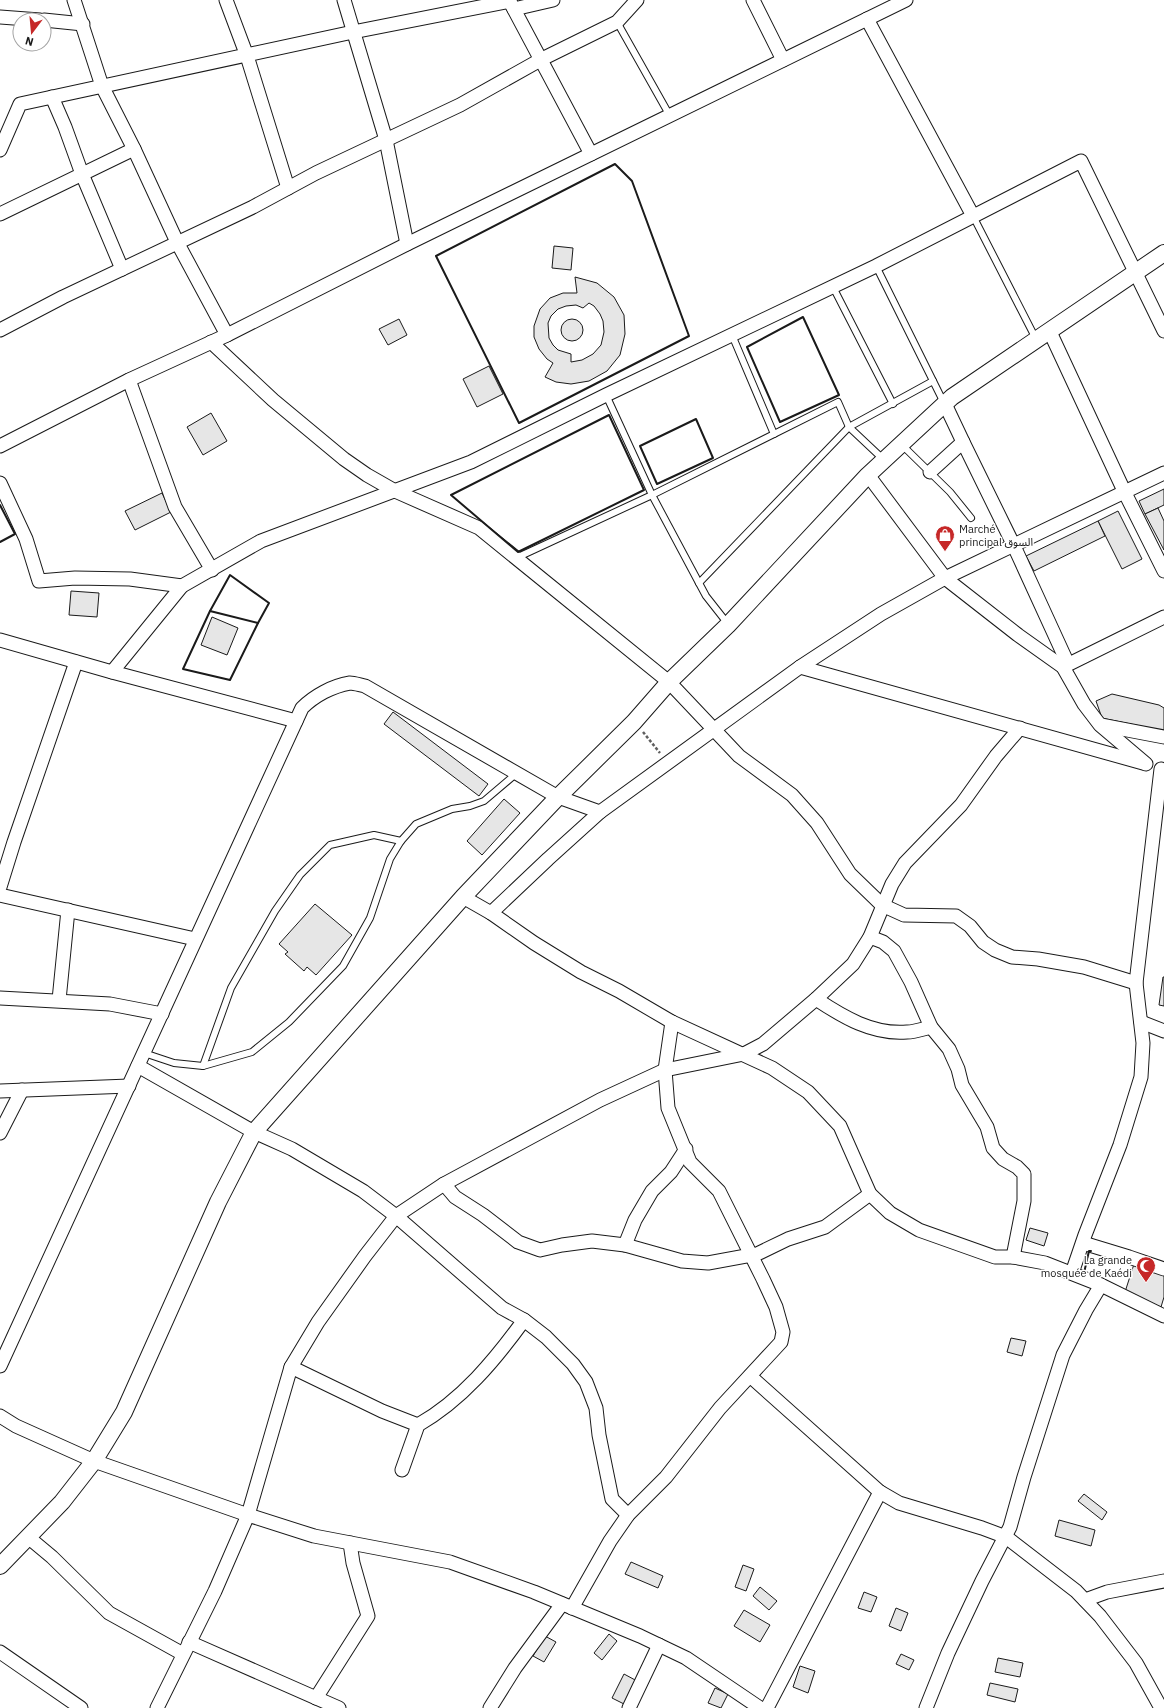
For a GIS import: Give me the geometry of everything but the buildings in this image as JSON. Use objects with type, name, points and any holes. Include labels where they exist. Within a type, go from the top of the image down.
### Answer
[{"type":"street","points":[[74,0],[102,86],[134,149],[177,242],[226,335]]},
{"type":"street","points":[[226,0],[247,56],[288,188]]},
{"type":"street","points":[[344,0],[352,32],[386,140],[407,244]]},
{"type":"street","points":[[0,150],[20,104],[247,56],[352,32],[511,3],[552,0]]},
{"type":"street","points":[[0,330],[177,242],[253,207],[316,172],[460,105],[542,59],[617,22],[637,0]]},
{"type":"street","points":[[753,0],[783,60]]},
{"type":"street","points":[[0,446],[129,380],[226,335],[407,244],[906,0]]},
{"type":"street","points":[[511,3],[591,154]]},
{"type":"street","points":[[0,16],[12,17]]},
{"type":"street","points":[[867,19],[974,216]]},
{"type":"street","points":[[52,21],[83,24]]},
{"type":"street","points":[[52,97],[65,127],[82,174],[122,269]]},
{"type":"street","points":[[0,214],[134,149]]},
{"type":"street","points":[[112,672],[182,586],[261,541],[471,462],[606,395],[876,266],[1081,161],[1164,331]]},
{"type":"street","points":[[0,1566],[62,1502],[94,1460],[124,1412],[218,1202],[254,1132],[463,897],[558,796],[634,722],[669,682],[728,624],[868,475],[952,397],[1164,253]]},
{"type":"street","points":[[1043,336],[1164,571]]},
{"type":"street","points":[[211,342],[273,400],[344,459],[367,475],[395,491],[479,528],[669,682],[739,756],[792,795],[817,823],[850,874],[882,905],[904,915],[956,916],[970,926],[983,942],[995,950],[1012,957],[1038,959],[1084,967],[1136,983]]},
{"type":"street","points":[[129,380],[175,507],[212,570]]},
{"type":"street","points":[[945,404],[1014,546],[1084,704],[1100,725],[1146,764]]},
{"type":"street","points":[[930,472],[963,442]]},
{"type":"street","points":[[491,913],[600,812],[800,667],[881,614],[945,578],[1164,473]]},
{"type":"street","points":[[868,475],[945,578],[1018,635],[1066,665]]},
{"type":"street","points":[[0,483],[26,539],[40,581],[75,578],[130,580],[182,586]]},
{"type":"street","points":[[1066,665],[1164,617]]},
{"type":"street","points":[[0,640],[296,722]]},
{"type":"street","points":[[0,886],[76,662]]},
{"type":"street","points":[[800,667],[1163,769],[1136,983],[1143,1043],[1140,1077],[1120,1145],[1072,1273]]},
{"type":"street","points":[[0,1366],[302,708],[310,700],[335,687],[351,683],[365,686],[558,796],[600,812]]},
{"type":"street","points":[[1100,725],[1164,737]]},
{"type":"street","points":[[157,1708],[215,1591],[248,1515],[291,1367],[318,1322],[365,1256],[396,1216],[444,1184],[600,1100],[665,1070],[744,1054],[763,1044],[816,999],[853,964],[870,937],[882,905],[892,884],[905,863],[961,805],[996,756],[1020,728]]},
{"type":"street","points":[[0,895],[195,939]]},
{"type":"street","points":[[463,897],[491,913],[534,943],[580,972],[619,991],[672,1022],[772,1068],[808,1092],[840,1126],[870,1194],[890,1213],[919,1230],[995,1257],[1013,1257],[1045,1263],[1072,1273],[1164,1316]]},
{"type":"street","points":[[59,1000],[68,910]]},
{"type":"street","points":[[870,937],[883,942],[894,951],[911,982],[931,1027],[949,1049],[958,1069],[962,1085],[987,1127],[993,1148],[1003,1159],[1017,1167],[1024,1174],[1024,1201],[1013,1257]]},
{"type":"street","points":[[0,998],[59,1000],[110,1004],[162,1014]]},
{"type":"street","points":[[816,999],[844,1017],[863,1025],[890,1032],[908,1032],[931,1027]]},
{"type":"street","points":[[490,1708],[515,1668],[567,1606],[628,1515],[666,1477],[720,1408],[781,1342],[783,1332],[776,1307],[763,1279],[719,1191],[690,1162],[686,1149],[668,1108],[665,1070],[672,1022]]},
{"type":"street","points":[[1141,1022],[1164,1031]]},
{"type":"street","points":[[138,1066],[254,1132],[292,1149],[363,1191],[396,1216],[502,1308],[524,1320],[546,1337],[572,1364],[586,1382],[596,1408],[599,1434],[612,1499],[628,1515]]},
{"type":"street","points":[[0,1091],[129,1086]]},
{"type":"street","points":[[0,1133],[22,1090]]},
{"type":"street","points":[[626,1246],[635,1220],[652,1192],[671,1172],[686,1149]]},
{"type":"street","points":[[444,1184],[455,1197],[483,1215],[518,1242],[540,1250],[562,1245],[592,1242],[626,1246],[682,1261],[708,1263],[751,1256],[788,1239],[825,1226],[870,1194]]},
{"type":"street","points":[[1083,1243],[1164,1269]]},
{"type":"street","points":[[926,1708],[945,1660],[978,1588],[1006,1538],[1063,1355],[1086,1310],[1101,1286]]},
{"type":"street","points":[[402,1470],[418,1425],[432,1417],[459,1397],[524,1320]]},
{"type":"street","points":[[291,1367],[382,1411],[418,1425]]},
{"type":"street","points":[[750,1376],[880,1492],[899,1503],[982,1528],[1006,1538],[1076,1591],[1100,1616],[1136,1663],[1161,1708]]},
{"type":"street","points":[[0,1416],[16,1426],[94,1460],[248,1515],[314,1536],[450,1562],[534,1592],[686,1658],[760,1708]]},
{"type":"street","points":[[767,1708],[880,1492]]},
{"type":"street","points":[[28,1537],[52,1557],[109,1613],[183,1654]]},
{"type":"street","points":[[316,1698],[368,1616],[353,1563],[350,1543]]},
{"type":"street","points":[[1085,1600],[1107,1592],[1164,1581]]},
{"type":"street","points":[[189,1642],[339,1708]]},
{"type":"street","points":[[628,1708],[659,1645]]},
{"type":"street","points":[[0,1652],[81,1708]]},
{"type":"lane","points":[[617,22],[670,116]]},
{"type":"lane","points":[[974,216],[1043,336]]},
{"type":"lane","points":[[876,266],[945,404]]},
{"type":"lane","points":[[833,287],[893,404]]},
{"type":"lane","points":[[732,335],[774,434]]},
{"type":"lane","points":[[699,583],[849,428],[933,381]]},
{"type":"lane","points":[[606,395],[652,495],[706,596],[728,624]]},
{"type":"lane","points":[[516,558],[652,495],[838,402],[849,428],[884,460]]},
{"type":"lane","points":[[901,444],[958,500],[971,518]]},
{"type":"lane","points":[[144,1053],[174,1063],[203,1066],[252,1052],[289,1022],[343,966],[370,918],[390,859],[401,842],[416,824],[452,809],[470,806],[484,801],[517,773]]},
{"type":"lane","points":[[203,1066],[231,988],[275,911],[300,875],[330,845],[374,835],[401,842]]},
{"type":"path","points":[[634,722],[668,762]]},
{"type":"wall","points":[[615,164],[632,181],[689,336],[519,423],[436,256],[615,164]]},
{"type":"wall","points":[[803,317],[839,395],[780,422],[747,347],[803,317]]},
{"type":"wall","points":[[609,415],[644,490],[518,552],[451,495],[609,415]]},
{"type":"wall","points":[[696,419],[713,458],[657,484],[640,446],[696,419]]},
{"type":"wall","points":[[0,505],[15,534],[0,542]]},
{"type":"wall","points":[[210,611],[230,575],[269,603],[258,623]]},
{"type":"wall","points":[[210,611],[258,623],[230,680],[183,669],[210,611]]},
{"type":"wall","points":[[1085,1273],[1089,1251],[1091,1251]]},
{"type":"place","name":"Marché principal السوق","points":[[945,552]]},
{"type":"place","name":"La grande mosquée de Kaédi","points":[[1146,1283]]}]
